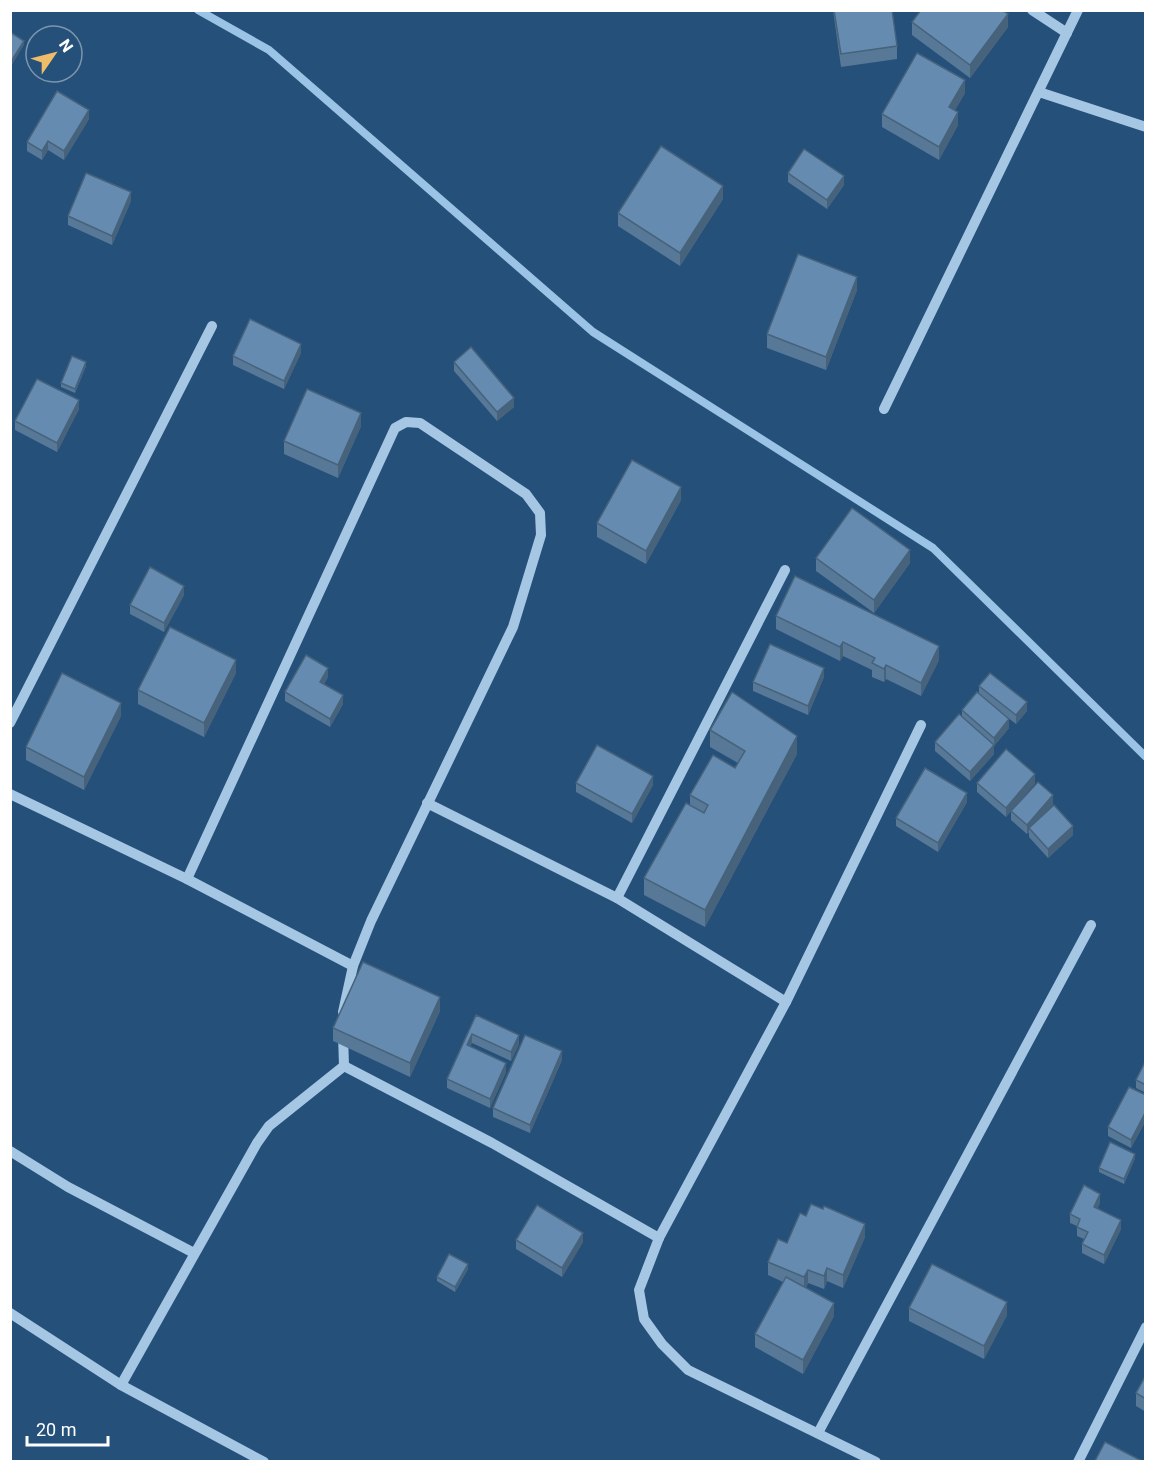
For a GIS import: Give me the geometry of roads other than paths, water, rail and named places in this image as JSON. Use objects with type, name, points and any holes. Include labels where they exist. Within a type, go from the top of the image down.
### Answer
[{"type":"street","points":[[1032,10],[1067,33]]},
{"type":"street","points":[[884,409],[1078,10]]},
{"type":"street","points":[[1039,92],[1146,127]]},
{"type":"street","points":[[10,723],[212,326]]},
{"type":"street","points":[[187,879],[395,428],[406,422],[420,423],[526,494],[540,513],[541,535],[513,627],[371,921],[353,966],[342,1013],[344,1066]]},
{"type":"street","points":[[617,898],[784,570]]},
{"type":"street","points":[[876,1461],[688,1370],[662,1344],[645,1319],[639,1290],[659,1238],[786,1002],[921,725]]},
{"type":"street","points":[[10,794],[187,879],[353,966]]},
{"type":"street","points":[[427,803],[617,898],[786,1002]]},
{"type":"street","points":[[818,1433],[1091,925]]},
{"type":"street","points":[[344,1066],[492,1143],[659,1238]]},
{"type":"street","points":[[121,1385],[257,1143],[269,1126],[344,1066]]},
{"type":"street","points":[[10,1151],[68,1187],[194,1253]]},
{"type":"street","points":[[10,1313],[121,1385],[264,1461]]},
{"type":"street","points":[[1078,1461],[1146,1327]]},
{"type":"waterway","points":[[198,10],[269,50],[593,332],[933,548],[1146,757]]}]
